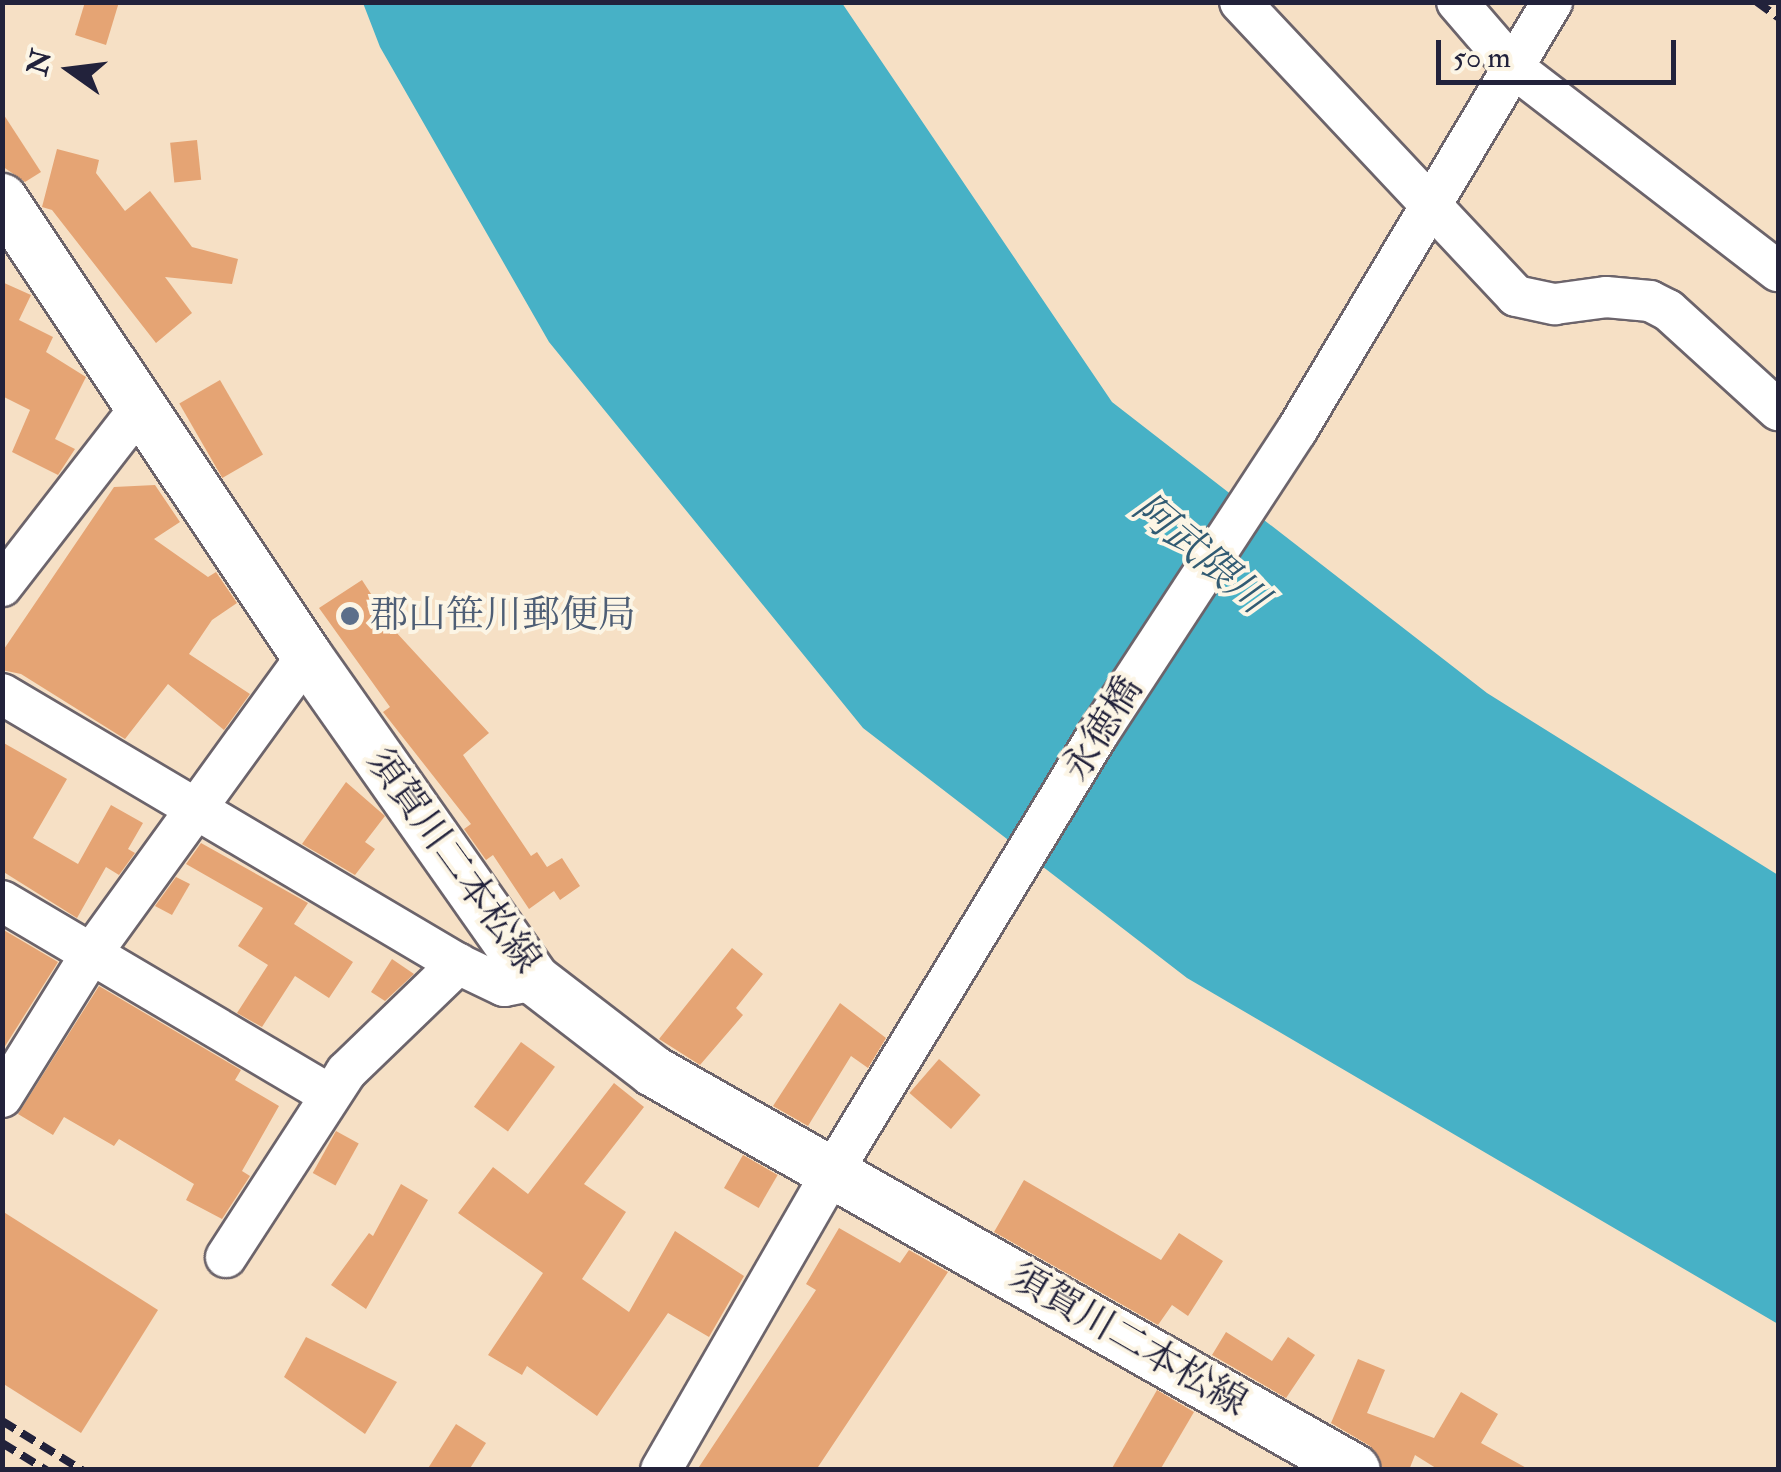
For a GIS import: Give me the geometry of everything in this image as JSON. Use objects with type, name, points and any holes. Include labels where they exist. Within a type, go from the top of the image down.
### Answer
[{"type":"main road","name":"須賀川二本松線","points":[[2,198],[308,656],[535,980],[653,1071],[1356,1470]]},
{"type":"street","points":[[1240,2],[1429,210],[1516,296],[1555,304],[1635,300],[1668,310],[1778,410]]},
{"type":"street","points":[[1457,2],[1514,68],[1778,271]]},
{"type":"street","name":"永徳橋","points":[[661,1470],[832,1171],[1098,734],[1297,430],[1552,2]]},
{"type":"street","points":[[2,586],[141,407]]},
{"type":"street","points":[[2,1097],[91,954],[308,656]]},
{"type":"street","points":[[2,694],[458,964],[504,986],[535,980]]},
{"type":"street","points":[[2,901],[330,1095]]},
{"type":"street","points":[[226,1257],[330,1095],[458,964]]},
{"type":"water","name":"阿武隈川","points":[[363,3],[842,3],[1112,402],[1487,693],[1778,875],[1778,1324],[1187,978],[863,728],[549,342],[380,47]]},
{"type":"building","points":[[85,2],[119,2],[106,45],[75,35]]},
{"type":"building","points":[[2,112],[41,172],[25,182],[2,166]]},
{"type":"building","points":[[197,140],[201,180],[174,183],[170,143]]},
{"type":"building","points":[[57,149],[99,160],[96,173],[125,211],[150,191],[192,247],[238,259],[232,284],[165,277],[192,313],[156,343],[52,210],[42,207]]},
{"type":"building","points":[[2,282],[31,295],[19,320],[53,337],[46,352],[86,377],[55,439],[75,449],[58,475],[12,452],[30,410],[2,396]]},
{"type":"building","points":[[220,380],[263,454],[222,478],[179,404]]},
{"type":"building","points":[[155,485],[180,522],[154,539],[208,577],[216,572],[237,603],[212,620],[189,654],[250,694],[224,730],[168,684],[125,739],[21,674],[2,670],[2,652],[114,487]]},
{"type":"building","points":[[362,580],[395,631],[489,733],[463,755],[531,856],[537,852],[547,867],[562,858],[580,886],[560,900],[554,891],[529,909],[493,855],[486,860],[464,829],[471,824],[383,712],[390,707],[319,608]]},
{"type":"building","points":[[2,742],[67,779],[33,838],[78,864],[111,805],[143,823],[128,849],[135,853],[119,875],[106,867],[77,918],[2,871]]},
{"type":"building","points":[[346,782],[385,816],[365,842],[375,849],[355,875],[302,844]]},
{"type":"building","points":[[201,843],[308,903],[294,924],[353,962],[329,998],[295,976],[262,1027],[237,1013],[268,965],[238,946],[263,908],[186,864]]},
{"type":"building","points":[[176,877],[190,884],[172,915],[155,906]]},
{"type":"building","points":[[2,929],[58,962],[2,1051]]},
{"type":"building","points":[[732,948],[763,974],[736,1008],[743,1015],[700,1065],[659,1039]]},
{"type":"building","points":[[392,959],[414,974],[385,1001],[371,992]]},
{"type":"building","points":[[99,986],[241,1070],[235,1080],[279,1106],[242,1171],[250,1176],[222,1219],[186,1200],[194,1184],[119,1139],[114,1146],[64,1117],[53,1135],[18,1114]]},
{"type":"building","points":[[840,1003],[886,1038],[868,1068],[851,1056],[808,1126],[773,1106]]},
{"type":"building","points":[[521,1042],[555,1067],[508,1131],[474,1107]]},
{"type":"building","points":[[939,1059],[981,1095],[951,1129],[909,1093]]},
{"type":"building","points":[[614,1083],[644,1107],[584,1184],[626,1212],[582,1279],[629,1312],[675,1231],[744,1276],[709,1337],[668,1313],[597,1416],[527,1366],[522,1375],[488,1355],[543,1273],[458,1213],[493,1167],[528,1194]]},
{"type":"building","points":[[336,1131],[359,1144],[335,1186],[313,1173]]},
{"type":"building","points":[[743,1155],[778,1175],[759,1208],[724,1188]]},
{"type":"building","points":[[1024,1180],[1161,1260],[1179,1233],[1223,1261],[1188,1316],[1172,1305],[1158,1325],[994,1232]]},
{"type":"building","points":[[401,1184],[428,1200],[366,1309],[331,1285],[369,1233],[373,1236]]},
{"type":"building","points":[[2,1211],[158,1310],[81,1433],[2,1383]]},
{"type":"building","points":[[839,1228],[900,1263],[909,1250],[948,1272],[816,1470],[697,1470],[816,1290],[806,1284]]},
{"type":"building","points":[[1226,1332],[1272,1361],[1288,1337],[1315,1355],[1286,1398],[1212,1355]]},
{"type":"building","points":[[306,1337],[397,1382],[365,1434],[284,1377]]},
{"type":"building","points":[[1358,1359],[1385,1370],[1367,1413],[1434,1438],[1461,1392],[1498,1414],[1481,1443],[1530,1470],[1439,1470],[1415,1455],[1409,1470],[1384,1470],[1370,1446],[1331,1423]]},
{"type":"building","points":[[1157,1390],[1194,1412],[1160,1470],[1111,1470]]},
{"type":"building","points":[[456,1424],[486,1443],[469,1470],[427,1470]]},
{"type":"railway","points":[[1757,2],[1778,17]]},
{"type":"railway","points":[[2,1421],[82,1470]]},
{"type":"railway","points":[[2,1443],[46,1470]]},
{"type":"place","name":"郡山笹川郵便局","points":[[350,616]]}]
